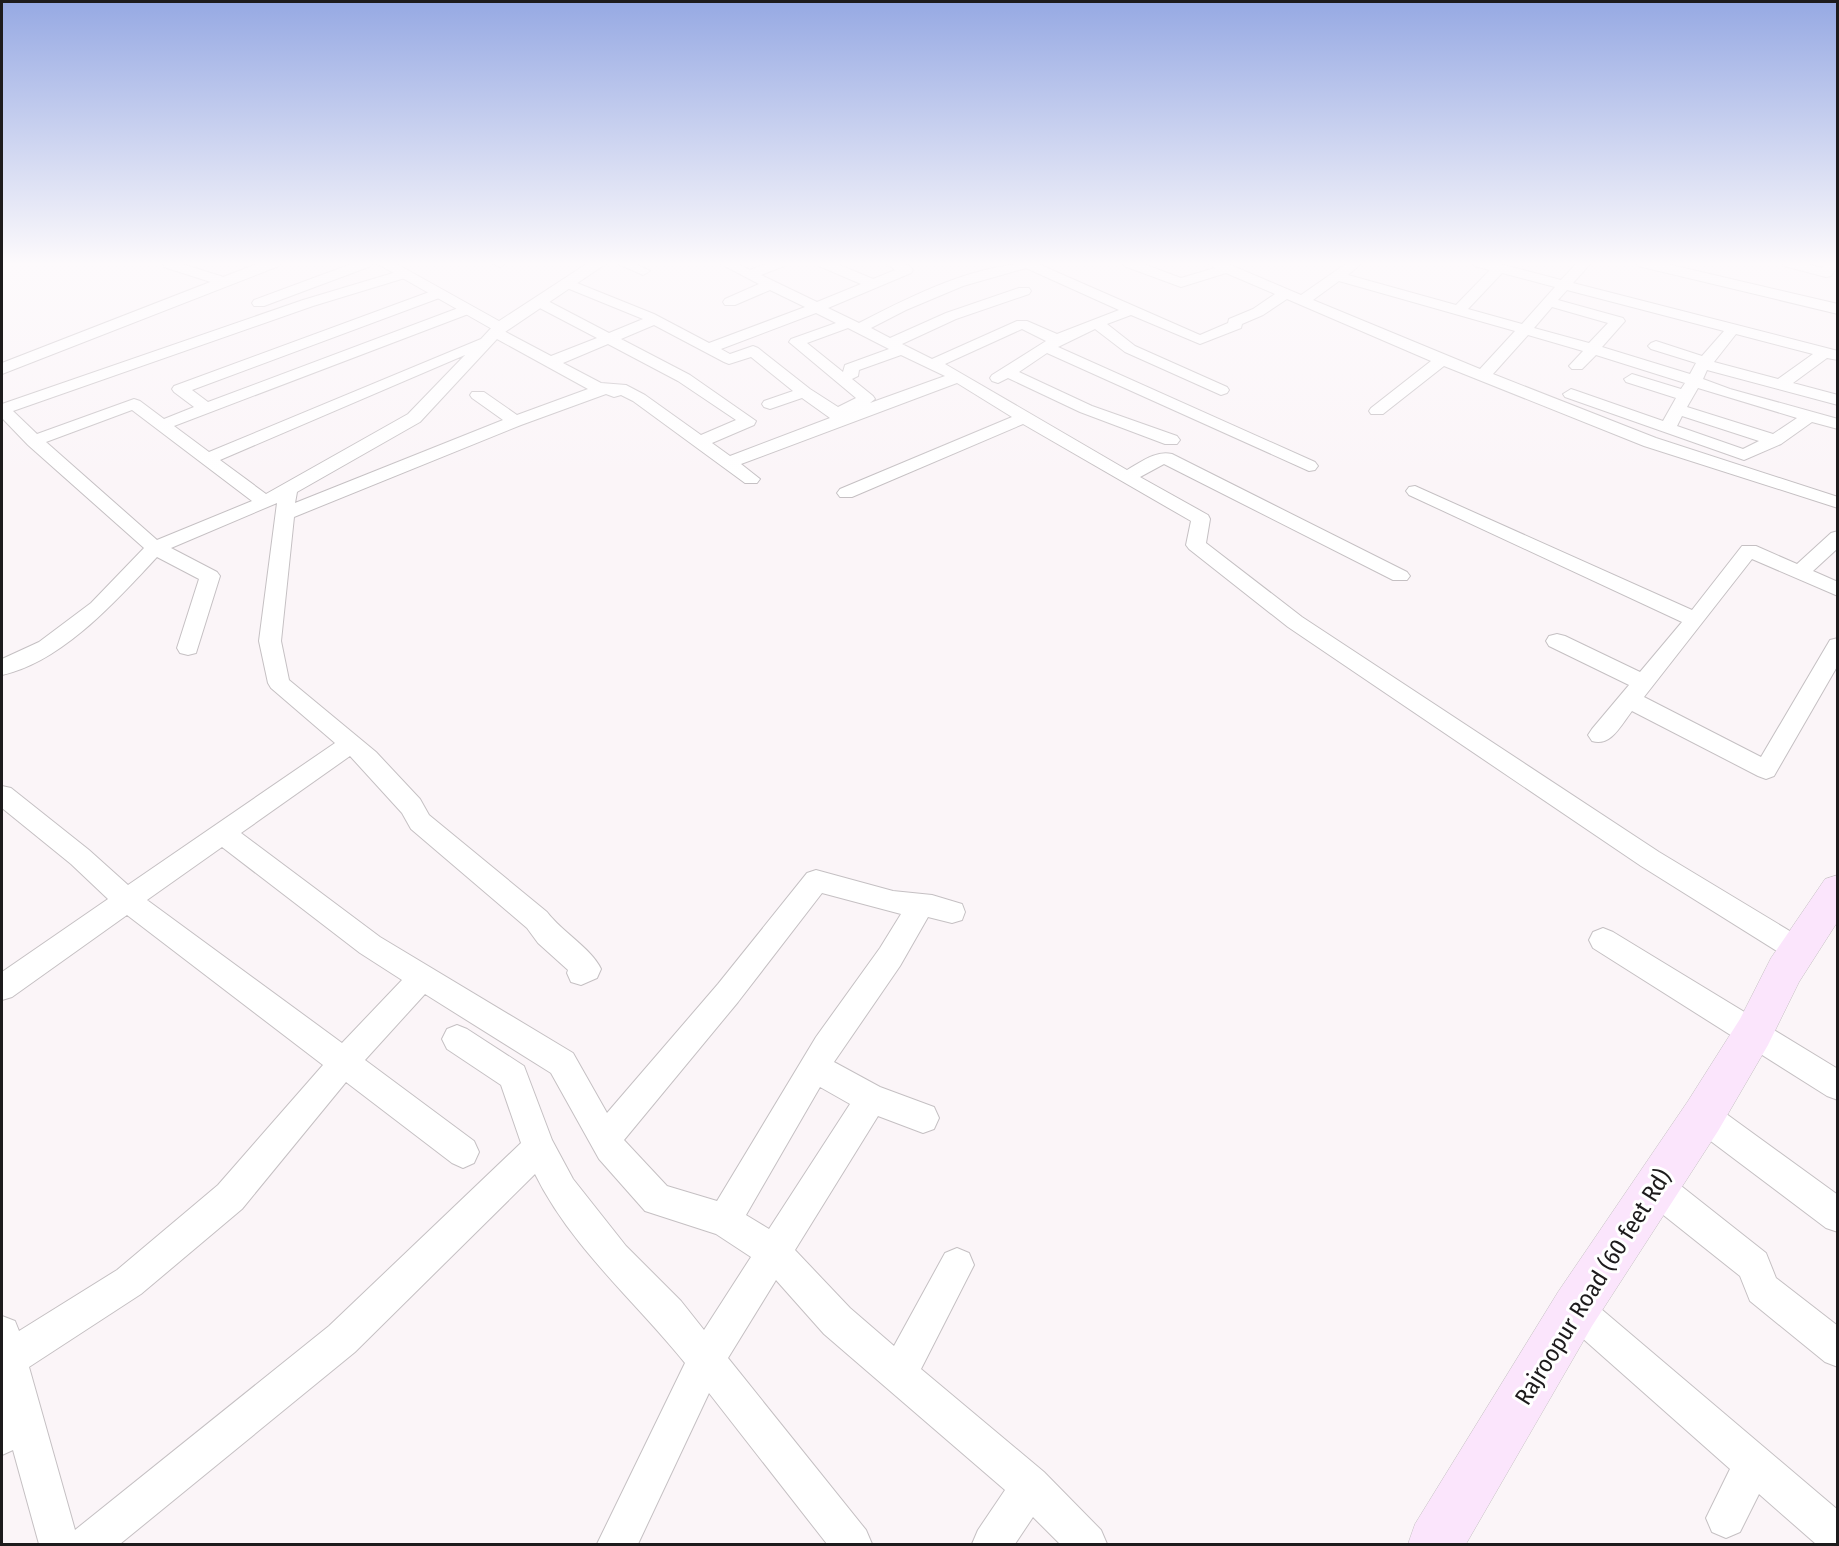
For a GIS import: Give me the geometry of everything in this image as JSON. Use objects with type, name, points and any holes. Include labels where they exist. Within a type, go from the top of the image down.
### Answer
[{"type":"main road","name":"Rajroopur Road (60 feet Rd)","points":[[1435,1545],[1575,1309],[1654,1186],[1703,1116],[1754,1032],[1798,950],[1838,890]]},
{"type":"street","points":[[2,369],[89,335]]},
{"type":"street","points":[[188,648],[196,618],[205,601],[210,576],[155,548],[34,441],[2,409],[215,335]]},
{"type":"street","points":[[206,408],[180,389],[326,335]]},
{"type":"street","points":[[162,425],[399,335]]},
{"type":"street","points":[[207,459],[489,335]]},
{"type":"street","points":[[2,668],[47,647],[89,614],[155,548],[265,502],[414,418],[492,335]]},
{"type":"street","points":[[498,335],[598,388],[607,388],[614,392],[620,388],[639,398],[751,479]]},
{"type":"street","points":[[604,335],[684,378],[748,421],[706,439],[703,443]]},
{"type":"street","points":[[551,362],[617,335]]},
{"type":"street","points":[[684,335],[729,359],[753,351],[837,416]]},
{"type":"street","points":[[709,348],[744,335]]},
{"type":"street","points":[[821,335],[796,342],[867,399],[837,416]]},
{"type":"street","points":[[874,335],[958,377],[1201,519],[1196,545],[1295,622],[1650,859],[1798,950]]},
{"type":"street","points":[[842,378],[852,373],[850,368],[917,335]]},
{"type":"street","points":[[933,364],[997,335]]},
{"type":"street","points":[[1039,335],[1052,344],[1309,466]]},
{"type":"street","points":[[981,390],[1052,344],[1071,335]]},
{"type":"street","points":[[1112,335],[1130,349],[1221,390]]},
{"type":"street","points":[[1190,335],[1200,340],[1212,335]]},
{"type":"street","points":[[1384,335],[1443,360],[1486,373],[1550,386],[1667,429],[1744,454],[1789,432],[1809,416]]},
{"type":"street","points":[[1486,373],[1519,335]]},
{"type":"street","points":[[1543,335],[1593,349],[1724,392],[1838,424]]},
{"type":"street","points":[[1577,366],[1605,335]]},
{"type":"street","points":[[1667,429],[1693,381],[1727,335]]},
{"type":"street","points":[[1759,335],[1831,355]]},
{"type":"street","points":[[1656,346],[1705,363],[1838,400]]},
{"type":"street","points":[[1782,384],[1831,355]]},
{"type":"street","points":[[1377,411],[1443,360]]},
{"type":"street","points":[[1007,372],[1086,409],[1171,440]]},
{"type":"street","points":[[1486,373],[1650,441],[1838,503]]},
{"type":"street","points":[[728,463],[837,416],[958,377]]},
{"type":"street","points":[[1632,380],[1775,440]]},
{"type":"street","points":[[285,514],[515,421],[607,388]]},
{"type":"street","points":[[770,404],[804,392]]},
{"type":"street","points":[[478,395],[515,421]]},
{"type":"street","points":[[34,441],[134,404],[265,502]]},
{"type":"street","points":[[846,493],[1025,417]]},
{"type":"street","points":[[1127,477],[1157,460],[1166,458],[1400,576]]},
{"type":"street","points":[[288,489],[270,641],[279,683],[368,758],[405,800],[420,822],[509,894],[537,920],[548,934],[587,969],[580,973]]},
{"type":"street","points":[[1415,491],[1695,620]]},
{"type":"street","points":[[1800,572],[1838,537]]},
{"type":"street","points":[[1600,735],[1695,620],[1749,550],[1838,590]]},
{"type":"street","points":[[1557,641],[1766,770],[1838,645]]},
{"type":"street","points":[[2,988],[351,743]]},
{"type":"street","points":[[8,809],[80,857],[127,900],[463,1152]]},
{"type":"street","points":[[222,833],[370,945],[562,1063],[610,1148],[657,1199],[724,1220],[775,1253],[837,1321],[1030,1486],[1087,1545]]},
{"type":"street","points":[[605,1139],[728,993],[816,881],[893,902],[952,912]]},
{"type":"street","points":[[724,1220],[827,1047],[890,957],[921,905]]},
{"type":"street","points":[[1603,940],[1838,1086]]},
{"type":"street","points":[[59,1545],[13,1428],[5,1346],[129,1282],[230,1197],[344,1062],[423,977]]},
{"type":"street","points":[[457,1039],[513,1076],[539,1148],[561,1191],[614,1258],[668,1314],[706,1359],[852,1545]]},
{"type":"street","points":[[816,1068],[871,1099],[923,1118]]},
{"type":"street","points":[[617,1545],[706,1359],[871,1099]]},
{"type":"street","points":[[1703,1116],[1838,1216]]},
{"type":"street","points":[[89,1545],[342,1339],[539,1148]]},
{"type":"street","points":[[1654,1186],[1754,1265],[1762,1289],[1838,1348]]},
{"type":"street","points":[[899,1374],[957,1265]]},
{"type":"street","points":[[1575,1309],[1753,1466],[1838,1537]]},
{"type":"street","points":[[1726,1518],[1753,1466]]},
{"type":"street","points":[[992,1545],[1030,1486]]}]
